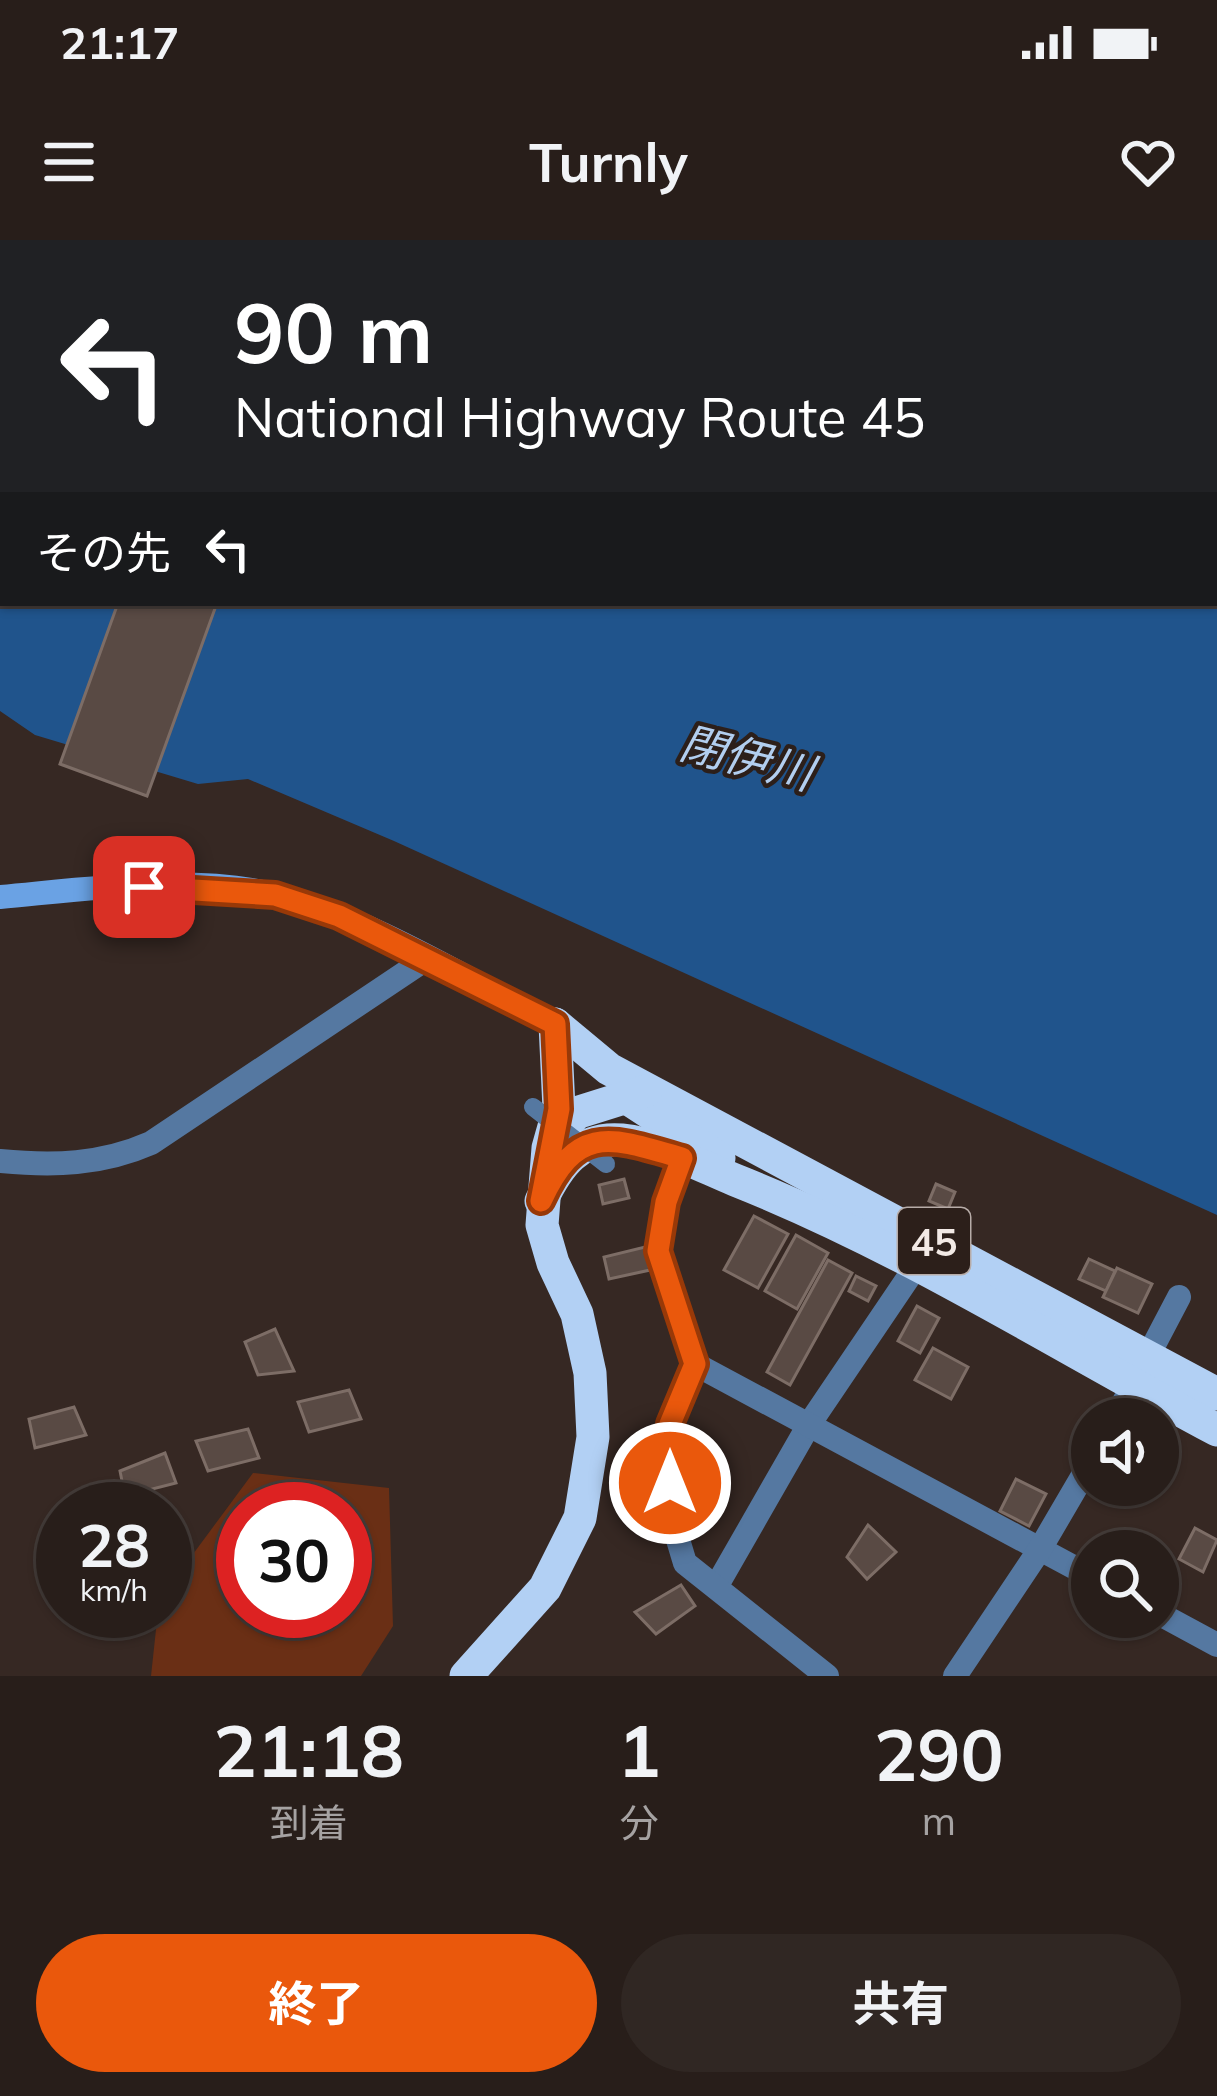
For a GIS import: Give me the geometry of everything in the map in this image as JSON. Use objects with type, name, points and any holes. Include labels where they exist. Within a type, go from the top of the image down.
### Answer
[{"type":"highway","name":"45","points":[[555,1024],[620,1088],[784,1199]]},
{"type":"highway","points":[[466,1676],[545,1588],[580,1518],[593,1437],[590,1373],[577,1314],[553,1263],[541,1201],[559,1109],[555,1024]]},
{"type":"highway","name":"45","points":[[620,1088],[1141,1372],[1217,1430]]},
{"type":"highway","points":[[548,1148],[576,1113],[620,1088]]},
{"type":"highway","points":[[541,1201],[559,1163],[597,1154],[620,1088]]},
{"type":"highway","name":"45","points":[[597,1154],[622,1140],[682,1158],[925,1252]]},
{"type":"highway","name":"45","points":[[1141,1372],[1217,1394]]},
{"type":"main road","points":[[0,897],[144,887],[275,895],[339,916],[555,1024]]},
{"type":"street","points":[[0,1161],[52,1166],[120,1157],[151,1143],[426,959]]},
{"type":"street","points":[[533,1107],[597,1154]]},
{"type":"street","points":[[682,1158],[666,1202],[658,1251],[695,1364],[670,1424],[673,1523],[685,1563],[818,1672]]},
{"type":"street","points":[[716,1587],[810,1423],[925,1252]]},
{"type":"street","points":[[1127,1398],[1179,1297]]},
{"type":"street","points":[[695,1364],[1071,1566]]},
{"type":"street","points":[[956,1676],[1071,1496]]},
{"type":"street","points":[[1179,1624],[1217,1645]]},
{"type":"shaded area","points":[[253,1473],[335,1482],[246,1482]]},
{"type":"shaded area","points":[[372,1486],[389,1488],[393,1626],[361,1676],[151,1676],[155,1638],[192,1638],[192,1555],[216,1523],[216,1638],[372,1638]]},
{"type":"water","name":"閉伊川","points":[[0,606],[1217,606],[1217,1215],[248,779],[198,784],[35,735],[0,711]]},
{"type":"building","points":[[117,606],[216,606],[147,796],[60,764]]},
{"type":"building","points":[[624,1179],[629,1198],[603,1204],[599,1185]]},
{"type":"building","points":[[936,1184],[955,1192],[948,1209],[929,1201]]},
{"type":"building","points":[[754,1216],[788,1234],[758,1288],[724,1270]]},
{"type":"building","points":[[796,1235],[828,1253],[797,1309],[765,1291]]},
{"type":"building","points":[[645,1247],[650,1270],[609,1279],[604,1257]]},
{"type":"building","points":[[1089,1259],[1115,1271],[1106,1291],[1079,1279]]},
{"type":"building","points":[[828,1260],[852,1273],[790,1385],[767,1372]]},
{"type":"building","points":[[1117,1268],[1152,1284],[1138,1313],[1103,1297]]},
{"type":"building","points":[[856,1276],[876,1286],[868,1301],[849,1291]]},
{"type":"building","points":[[917,1306],[939,1318],[920,1353],[898,1341]]},
{"type":"building","points":[[275,1329],[294,1371],[258,1375],[245,1342]]},
{"type":"building","points":[[933,1348],[968,1367],[951,1399],[915,1380]]},
{"type":"building","points":[[349,1390],[361,1419],[309,1432],[298,1402]]},
{"type":"building","points":[[74,1407],[86,1435],[35,1448],[29,1419]]},
{"type":"building","points":[[248,1429],[259,1458],[208,1471],[196,1441]]},
{"type":"building","points":[[165,1453],[176,1482],[122,1482],[120,1471]]},
{"type":"building","points":[[1016,1479],[1046,1494],[1029,1526],[1000,1511]]},
{"type":"building","points":[[868,1525],[896,1552],[867,1579],[847,1557]]},
{"type":"building","points":[[1195,1528],[1217,1540],[1203,1572],[1179,1559]]},
{"type":"building","points":[[681,1585],[695,1606],[656,1634],[635,1612]]},
{"type":"route","points":[[144,887],[212,887],[275,895],[339,916],[555,1024],[559,1109],[541,1201],[559,1163],[587,1144],[622,1140],[682,1158],[658,1232],[658,1251],[695,1364],[670,1424],[670,1483]]}]
